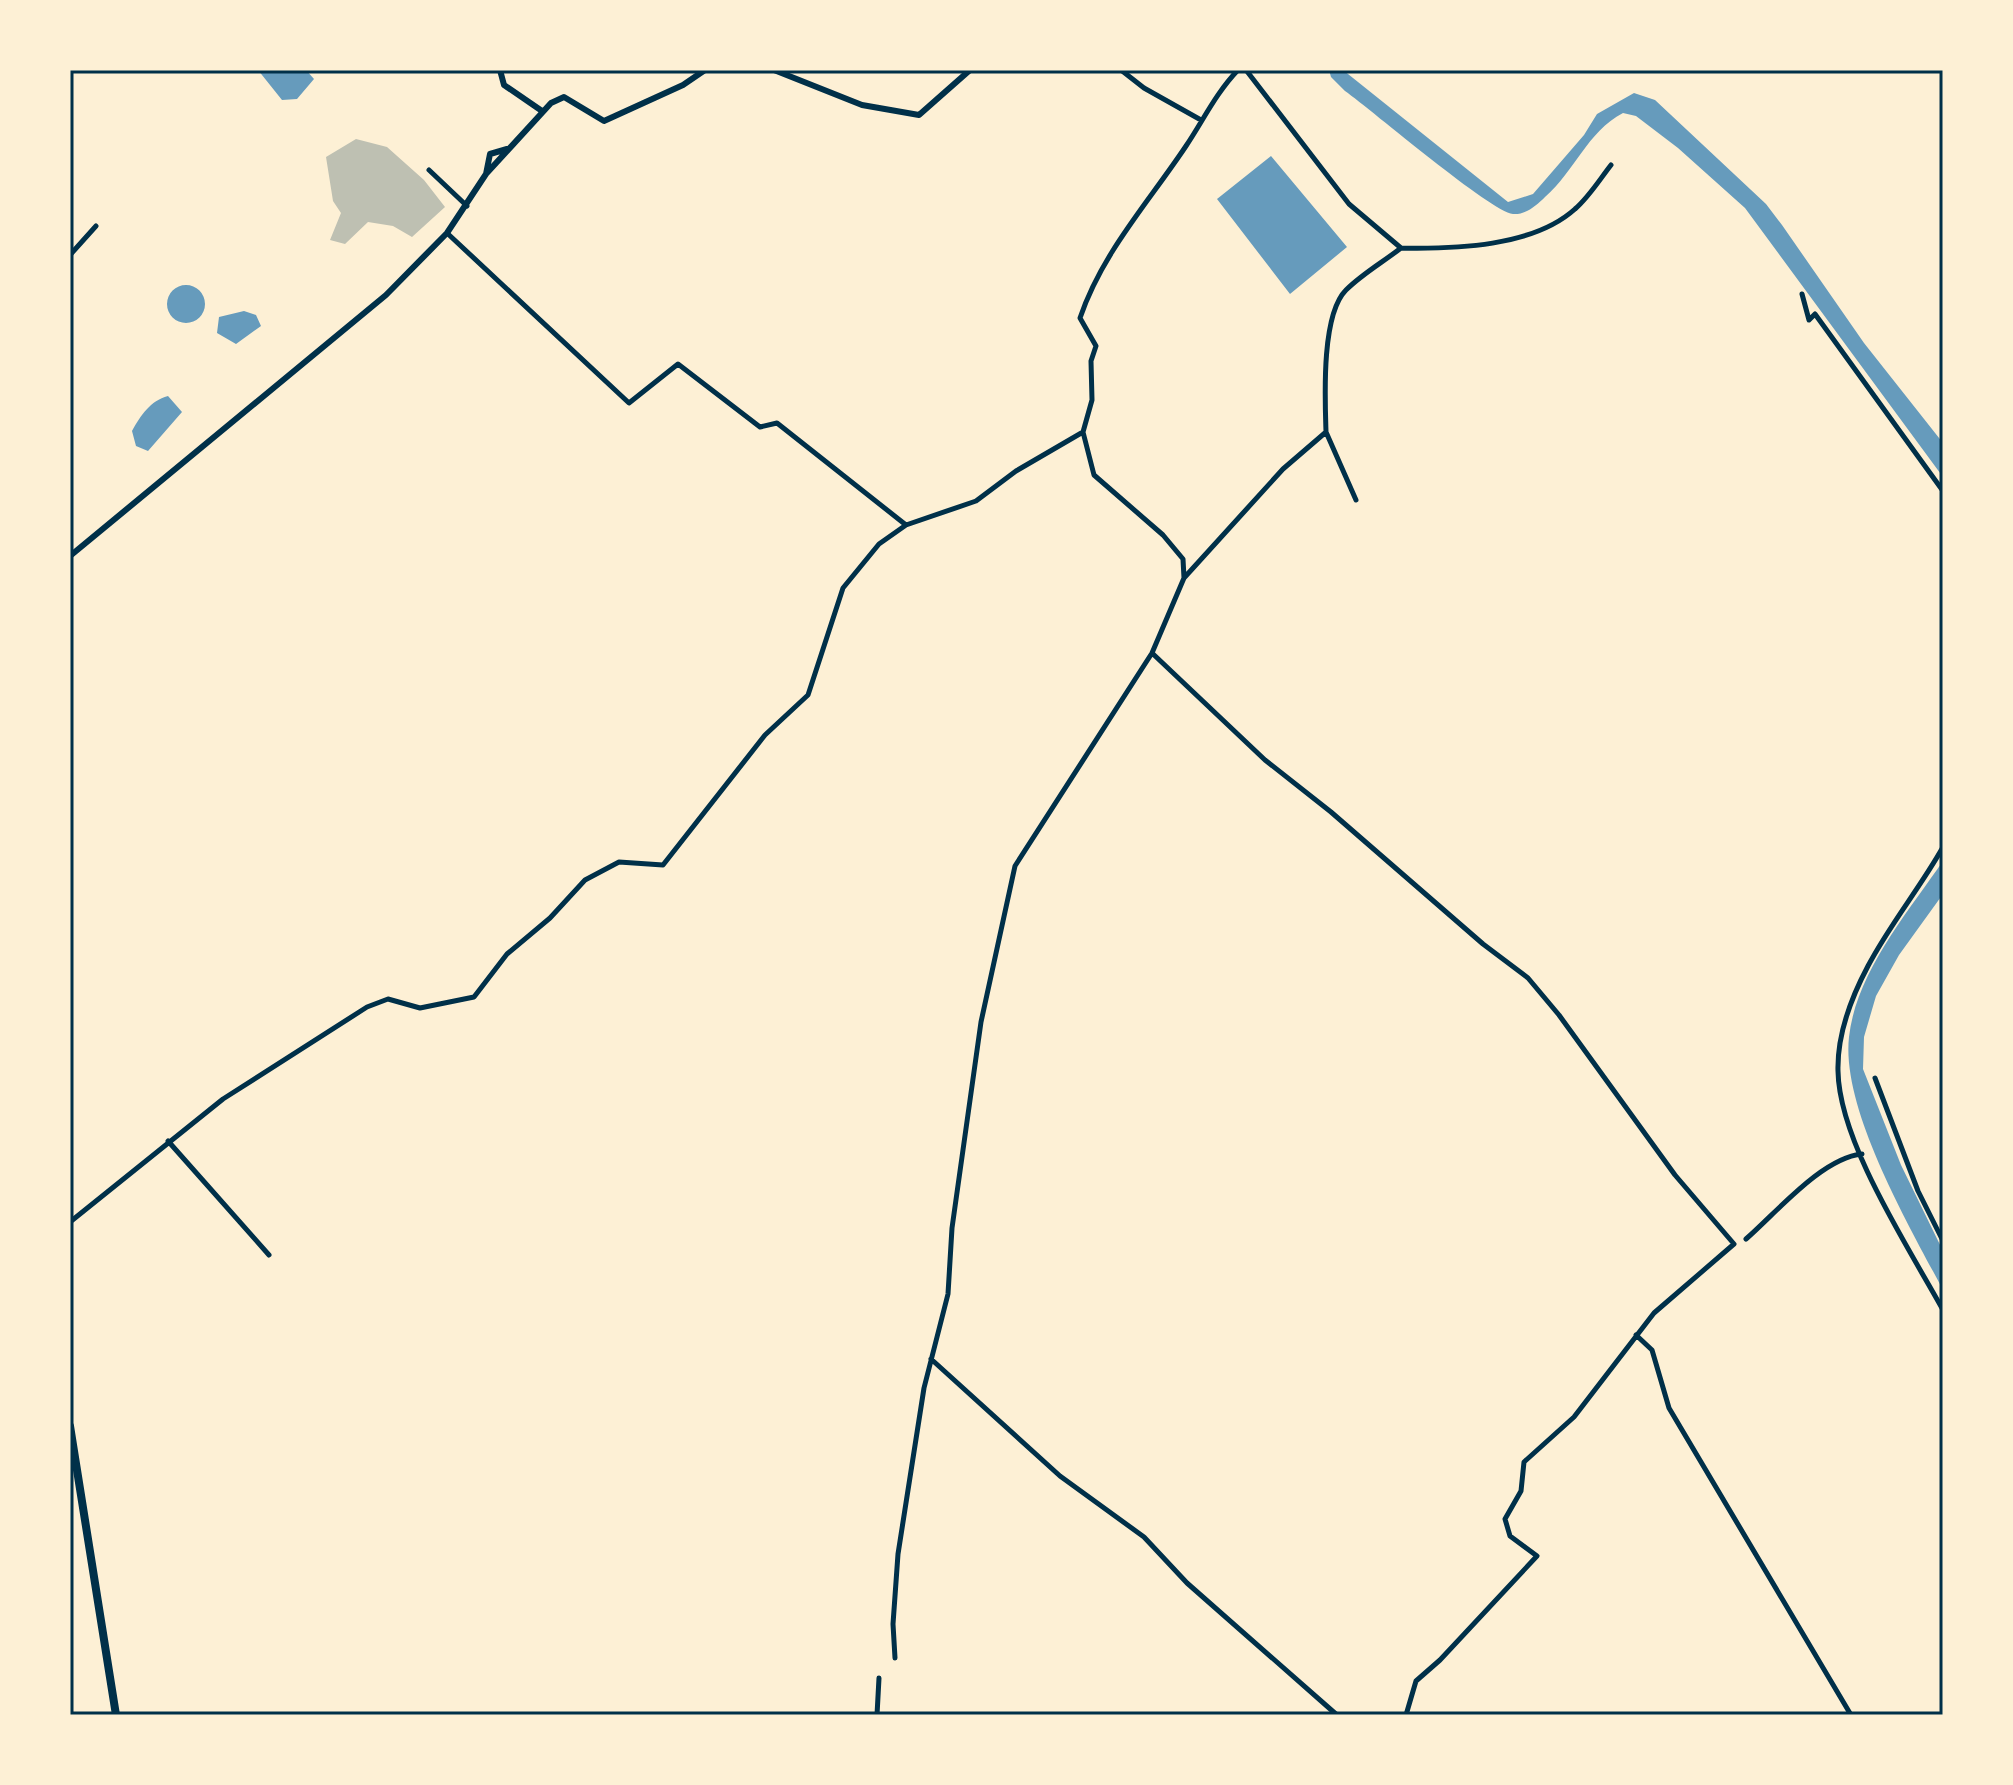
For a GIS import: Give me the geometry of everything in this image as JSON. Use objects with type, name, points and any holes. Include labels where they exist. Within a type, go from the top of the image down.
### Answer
[{"type":"highway","points":[[70,1426],[116,1715]]},
{"type":"street","points":[[500,70],[504,85],[542,111]]},
{"type":"street","points":[[70,556],[300,363],[343,333],[447,233],[468,207],[486,174],[542,111],[564,97],[604,121],[683,85],[705,70]]},
{"type":"street","points":[[774,70],[862,105],[919,115],[970,70]]},
{"type":"street","points":[[1121,70],[1144,88],[1201,120]]},
{"type":"street","points":[[1184,578],[1183,559],[1163,535],[1094,475],[1083,432],[1092,400],[1091,361],[1096,346],[1080,318],[1090,288],[1217,92],[1238,70]]},
{"type":"street","points":[[1246,70],[1349,204],[1401,248]]},
{"type":"street","points":[[1356,500],[1326,432],[1324,386],[1334,312],[1344,292],[1401,248],[1475,246],[1521,238],[1574,210],[1611,165]]},
{"type":"street","points":[[429,170],[468,207]]},
{"type":"street","points":[[70,255],[96,226]]},
{"type":"street","points":[[447,233],[629,403],[678,364],[760,427],[777,423],[906,525]]},
{"type":"street","points":[[1802,294],[1809,320],[1815,314],[1943,491]]},
{"type":"street","points":[[70,1222],[223,1099],[367,1007],[388,999],[420,1008],[474,997],[507,954],[550,918],[585,880],[619,862],[663,865],[758,749],[765,735],[808,695],[843,588],[879,544],[906,525],[976,501],[1016,471],[1083,432]]},
{"type":"street","points":[[895,1658],[893,1624],[898,1554],[931,1359],[948,1294],[952,1228],[981,1022],[1015,866],[1152,653],[1184,578],[1283,469],[1326,432]]},
{"type":"street","points":[[1152,653],[1159,663],[1265,760],[1331,812],[1483,944],[1528,978],[1559,1015],[1675,1175],[1734,1244],[1654,1313],[1574,1417],[1524,1462],[1521,1491],[1505,1519],[1510,1536],[1537,1556],[1440,1660],[1416,1681],[1406,1715]]},
{"type":"street","points":[[1943,847],[1868,966],[1843,1023],[1838,1071],[1843,1104],[1896,1233],[1943,1310]]},
{"type":"street","points":[[1875,1078],[1901,1151],[1943,1241]]},
{"type":"street","points":[[168,1141],[269,1255]]},
{"type":"street","points":[[1746,1239],[1828,1167],[1844,1156],[1862,1154]]},
{"type":"street","points":[[1636,1334],[1652,1350],[1669,1408],[1851,1715]]},
{"type":"street","points":[[931,1359],[1060,1476],[1144,1537],[1187,1583],[1337,1715]]},
{"type":"street","points":[[877,1715],[879,1678]]},
{"type":"water","points":[[258,70],[306,70],[314,79],[297,99],[282,100]]},
{"type":"water","points":[[1329,70],[1343,70],[1508,202],[1533,194],[1584,135],[1597,114],[1634,93],[1655,100],[1766,204],[1864,343],[1943,443],[1943,477],[1745,208],[1678,148],[1636,116],[1623,113],[1611,121],[1590,141],[1565,176],[1542,200],[1527,211],[1513,214],[1481,197],[1431,159],[1345,91],[1331,77]]},
{"type":"water","points":[[1271,156],[1347,247],[1290,294],[1217,199]]},
{"type":"water","points":[[186,285],[199,291],[205,304],[199,317],[186,323],[173,317],[167,304],[173,291]]},
{"type":"water","points":[[244,311],[256,315],[261,326],[236,344],[217,333],[219,317]]},
{"type":"water","points":[[168,396],[182,412],[148,451],[136,446],[132,431],[139,419],[151,405]]},
{"type":"water","points":[[1943,861],[1943,894],[1899,955],[1876,996],[1864,1037],[1863,1069],[1901,1165],[1943,1251],[1943,1290],[1896,1200],[1866,1132],[1849,1066],[1849,1037],[1854,1013],[1873,967]]},
{"type":"building","points":[[356,139],[387,147],[424,180],[445,207],[412,237],[393,226],[368,222],[345,244],[330,240],[341,213],[333,201],[326,157]]}]
